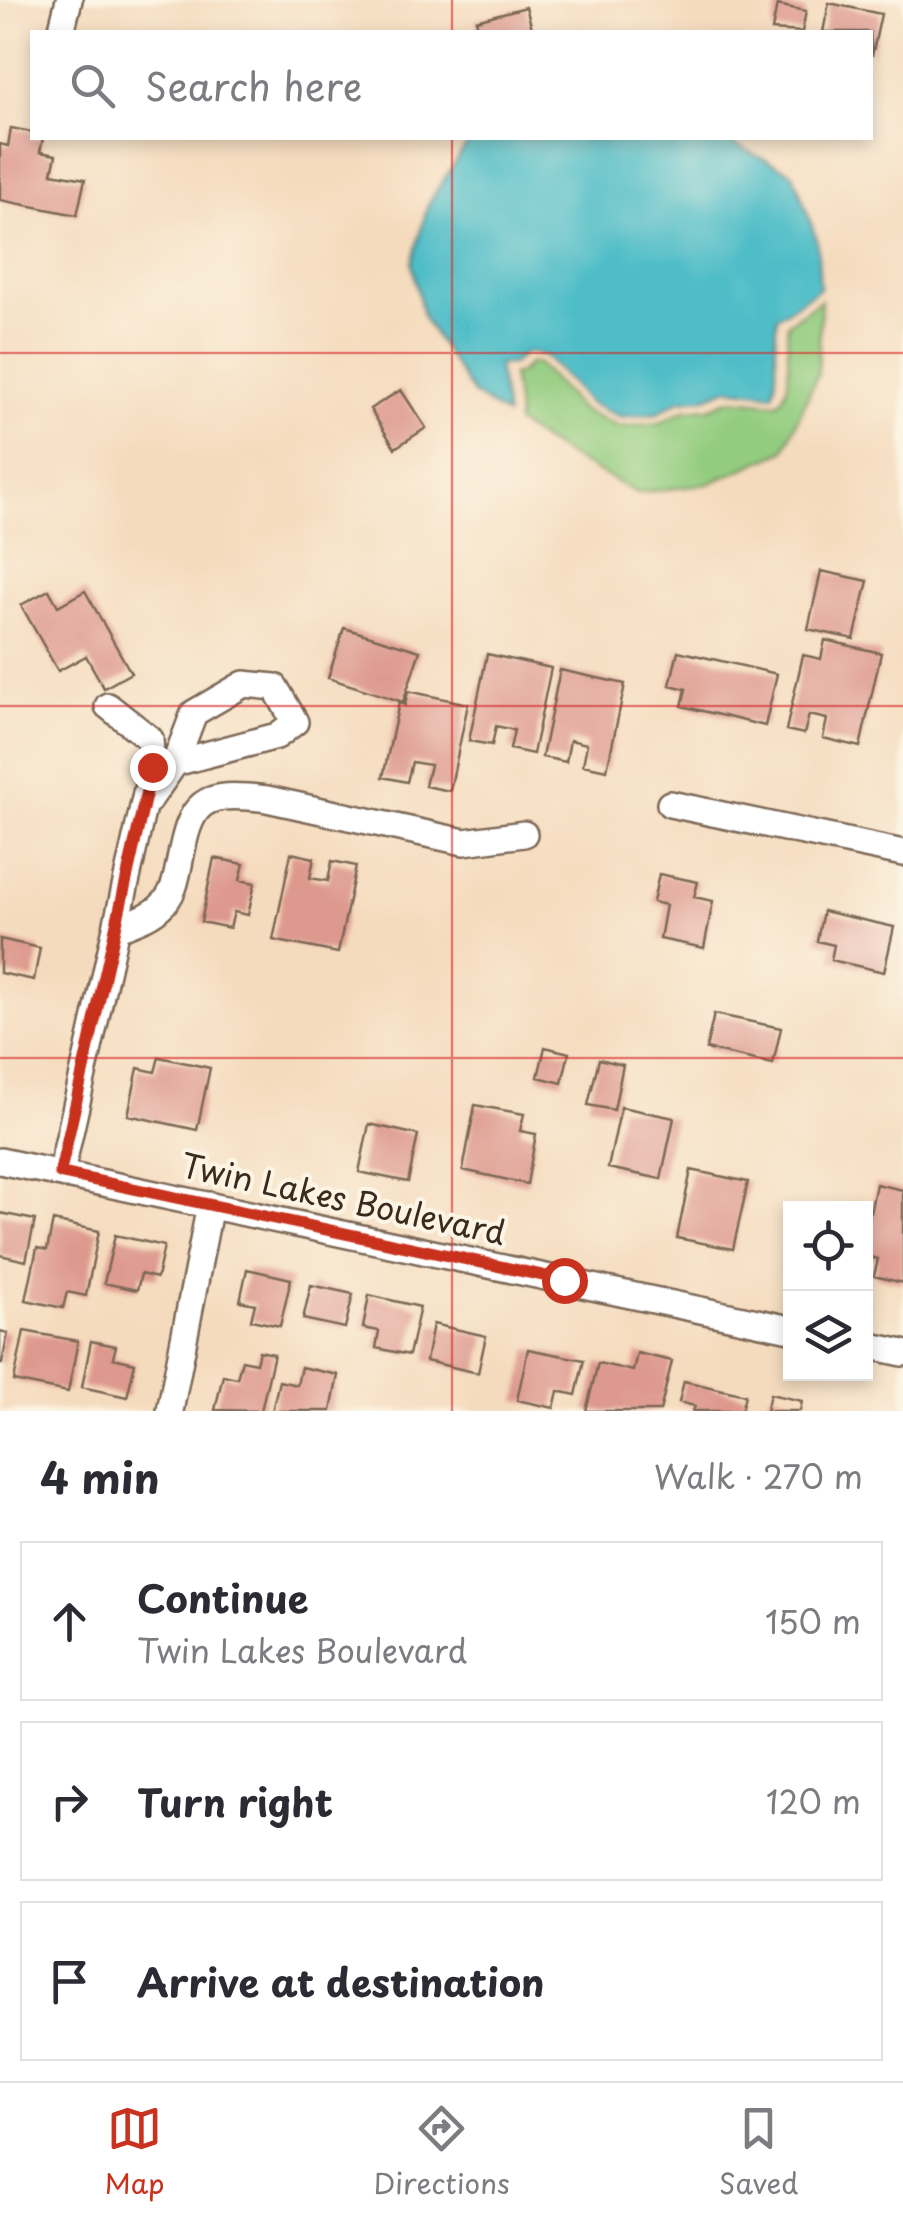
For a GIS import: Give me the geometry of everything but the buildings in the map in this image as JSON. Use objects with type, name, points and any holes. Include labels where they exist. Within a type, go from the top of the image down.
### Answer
[{"type":"street","points":[[62,30],[69,0]]},
{"type":"street","points":[[60,1173],[152,767],[150,739],[108,706]]},
{"type":"street","points":[[146,804],[175,763]]},
{"type":"street","points":[[118,928],[161,907],[174,888],[190,815],[207,800],[234,795],[267,799],[464,842],[524,834]]},
{"type":"street","points":[[670,804],[903,853]]},
{"type":"street","points":[[130,872],[178,868]]},
{"type":"street","name":"Twin Lakes Boulevard","points":[[0,1161],[783,1328]]},
{"type":"street","points":[[170,1411],[210,1205]]},
{"type":"street","points":[[873,1347],[903,1353]]},
{"type":"green space","points":[[821,300],[818,373],[784,451],[708,484],[637,493],[516,423],[512,375],[530,363],[538,364],[582,411],[620,427],[660,423],[684,410],[709,408],[731,399],[778,403],[787,386],[788,323]]},
{"type":"water","points":[[470,140],[725,140],[793,173],[817,240],[820,288],[777,317],[773,394],[729,388],[704,398],[680,400],[658,413],[621,417],[590,404],[544,355],[525,352],[513,364],[498,365],[506,416],[473,394],[423,317],[412,263],[428,204]]},
{"type":"route","points":[[152,767],[60,1173],[564,1280]]}]
